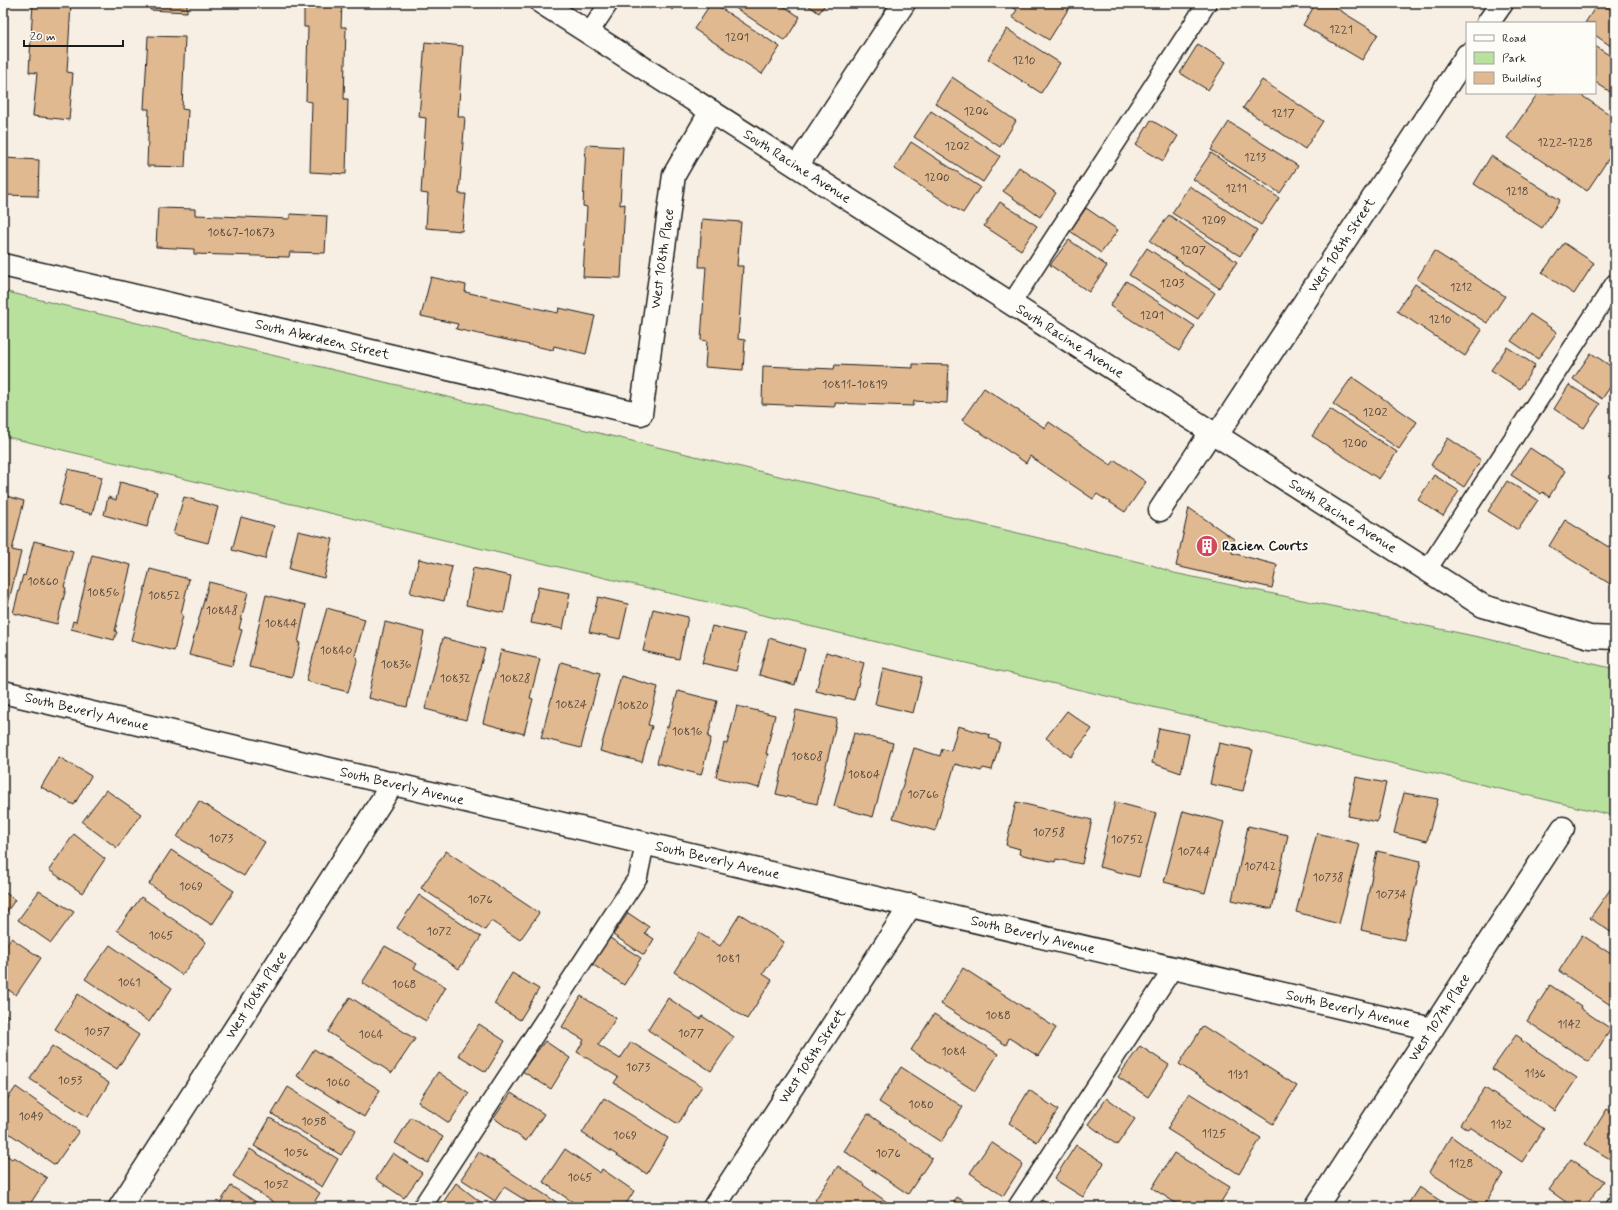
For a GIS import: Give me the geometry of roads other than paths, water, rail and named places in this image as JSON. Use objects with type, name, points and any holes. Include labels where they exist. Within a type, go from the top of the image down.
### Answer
[{"type":"street","name":"South Racine Avenue","points":[[542,3],[1483,606],[1590,637],[1615,638]]},
{"type":"street","points":[[797,166],[904,3]]},
{"type":"street","points":[[1489,22],[1502,3]]},
{"type":"street","name":"West 108th Street","points":[[1160,510],[1214,433],[1466,57]]},
{"type":"street","name":"West 108th Place","points":[[641,414],[674,175],[711,111]]},
{"type":"street","name":"South Aberdeen Street","points":[[3,266],[641,414]]},
{"type":"street","name":"South Beverly Avenue","points":[[3,692],[1432,1029]]},
{"type":"street","name":"West 108th Place","points":[[120,1207],[393,783]]},
{"type":"street","name":"West 107th Place","points":[[1316,1207],[1563,828]]},
{"type":"street","name":"West 108th Street","points":[[714,1207],[911,905]]},
{"type":"lane","points":[[589,33],[609,3]]},
{"type":"lane","points":[[1011,304],[1207,3]]},
{"type":"lane","points":[[1427,570],[1615,283]]},
{"type":"lane","points":[[422,1207],[638,877],[645,843]]},
{"type":"lane","points":[[1017,1207],[1174,967]]},
{"type":"place","name":"Racien Courts","points":[[1207,546]]}]
